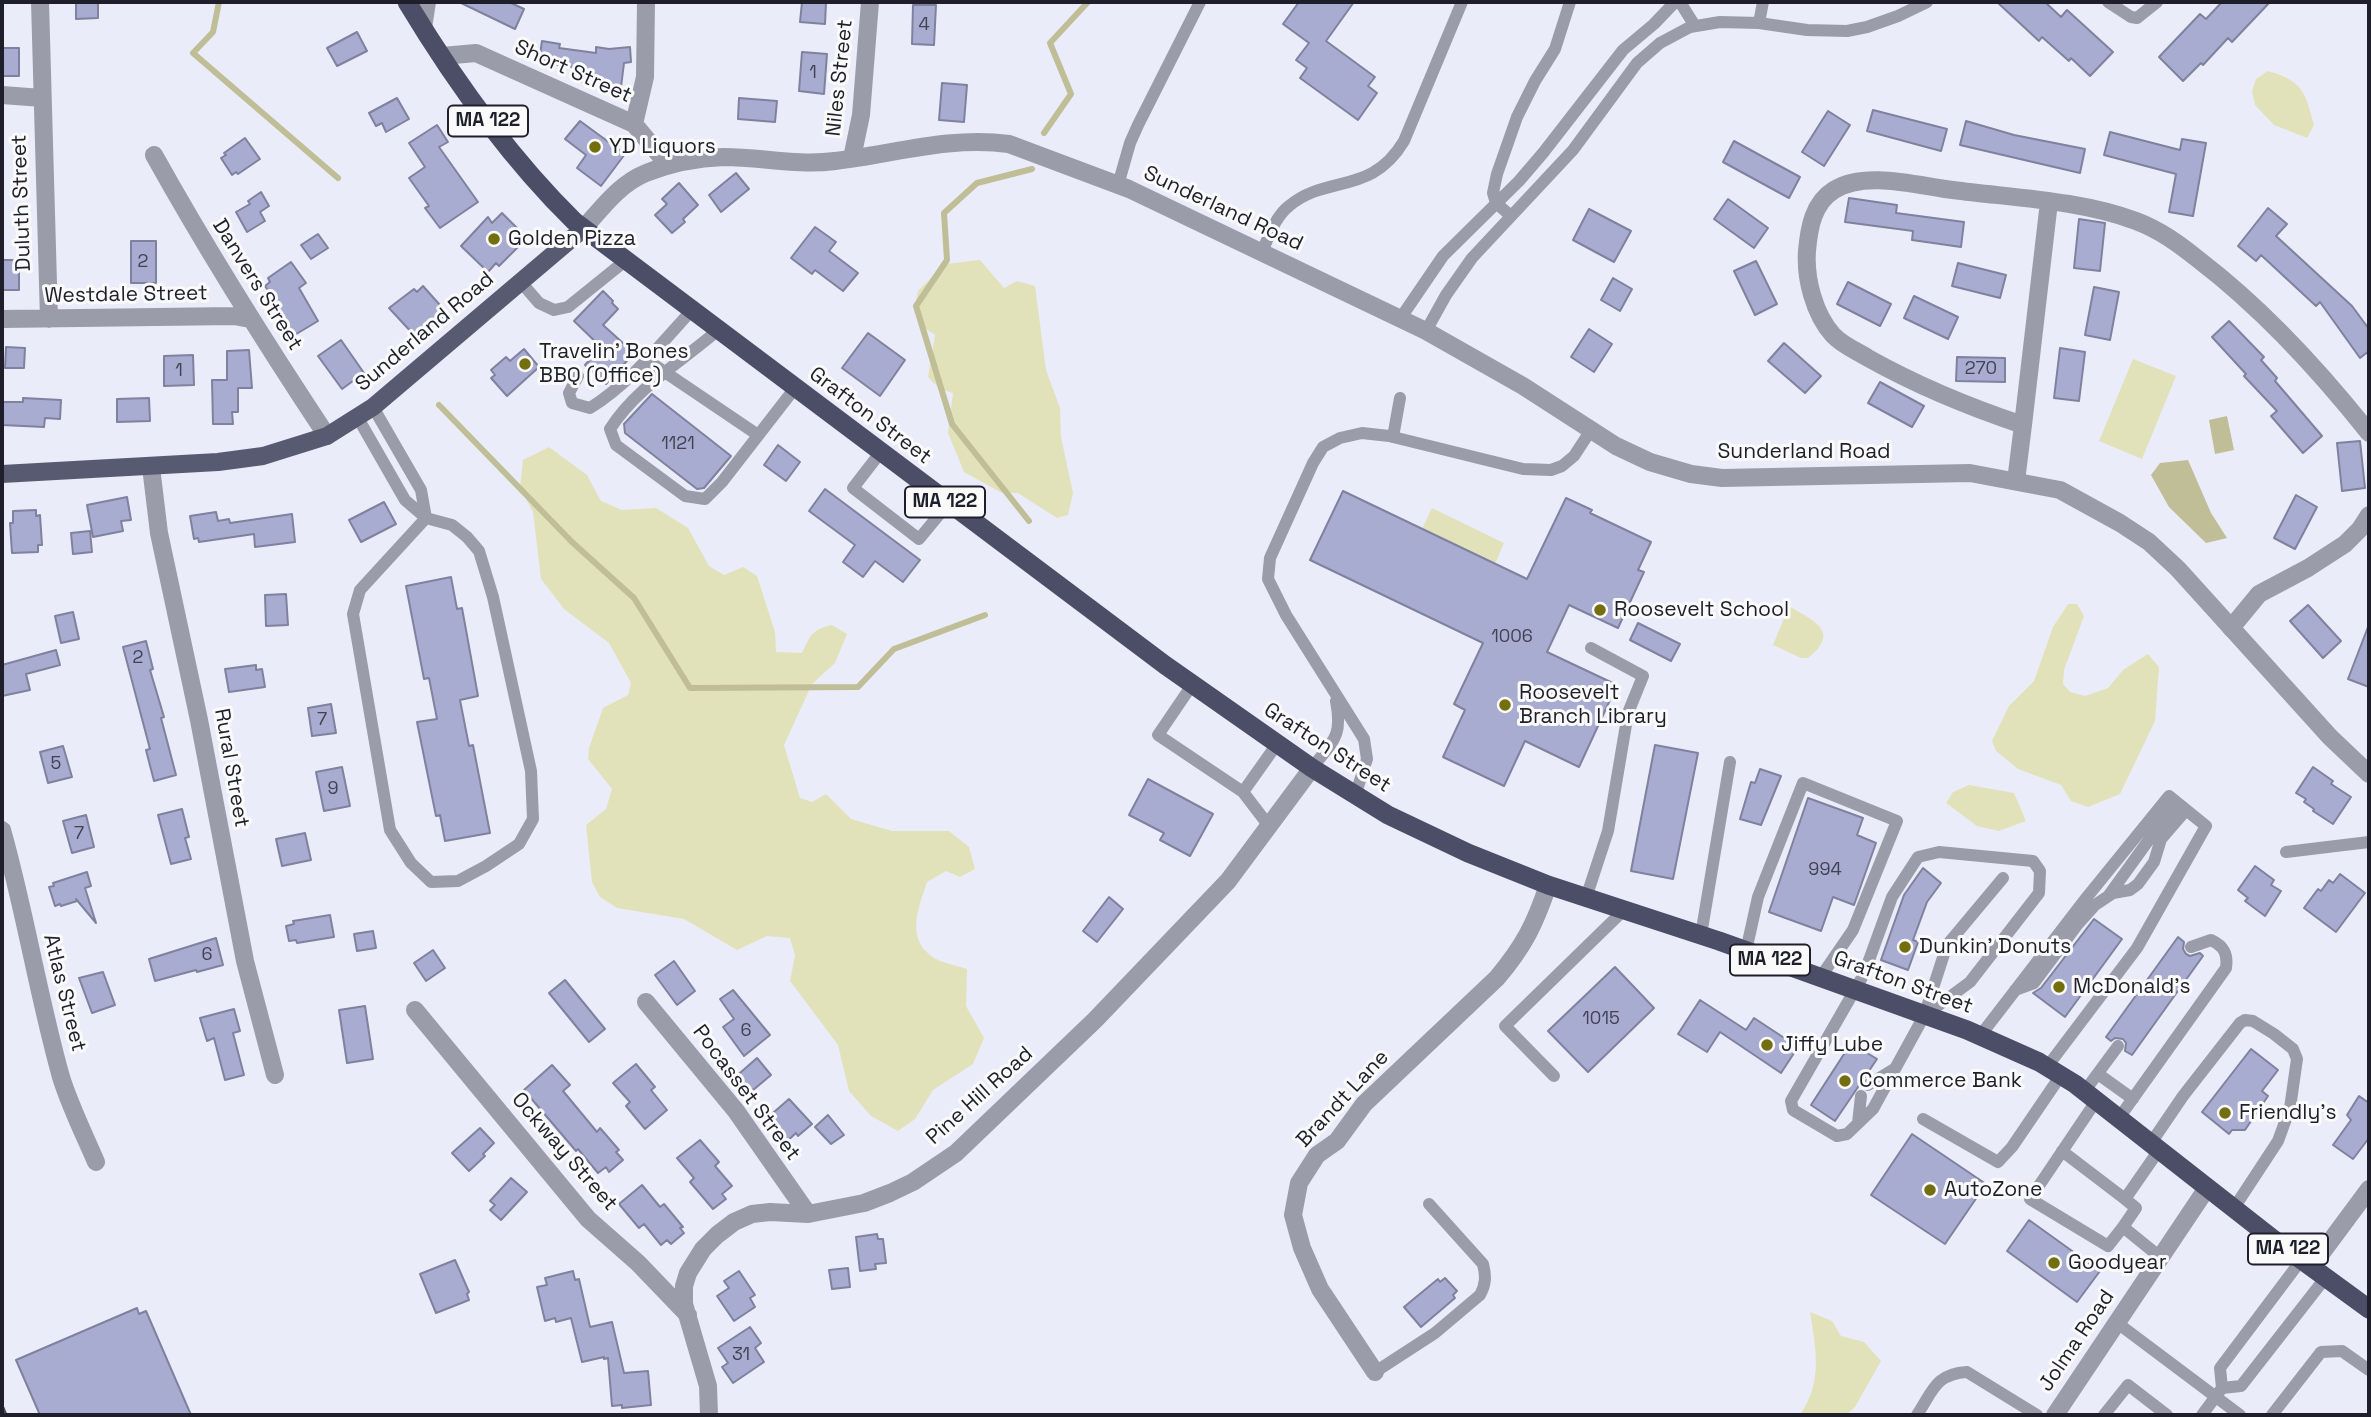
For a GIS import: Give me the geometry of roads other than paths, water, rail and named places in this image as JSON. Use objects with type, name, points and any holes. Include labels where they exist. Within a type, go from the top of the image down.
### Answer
[{"type":"highway","name":"Grafton Street","points":[[407,2],[442,56],[517,160],[546,194],[583,229],[1192,685],[1312,768],[1355,796],[1431,837],[1586,898],[1746,951],[1980,1036],[2054,1071],[2369,1309]]},
{"type":"main road","name":"Sunderland Road","points":[[2,474],[218,462],[263,456],[327,436],[366,412],[583,229]]},
{"type":"street","name":"Duluth Street","points":[[40,2],[49,319]]},
{"type":"street","points":[[423,27],[427,2]]},
{"type":"street","points":[[634,124],[645,77],[646,2]]},
{"type":"street","name":"Niles Street","points":[[852,158],[861,115],[870,2]]},
{"type":"street","name":"Short Street","points":[[442,56],[476,53],[634,124],[668,165]]},
{"type":"street","points":[[2,95],[42,98]]},
{"type":"street","name":"Sunderland Road","points":[[583,229],[631,180],[668,165],[727,157],[809,163],[947,142],[990,141],[1009,144],[1118,185],[1426,331],[1523,386],[1616,446],[1650,462],[1690,474],[1722,478],[1970,473],[2060,490],[2149,542],[2178,569],[2330,737],[2369,774]]},
{"type":"street","name":"Danvers Street","points":[[154,155],[250,319],[327,436]]},
{"type":"street","points":[[2023,425],[1965,405],[1896,374],[1835,337],[1820,315],[1807,276],[1810,225],[1817,208],[1834,190],[1861,181],[1890,181],[2049,202],[2135,221],[2165,234],[2246,298],[2289,342],[2369,433]]},
{"type":"street","points":[[2016,481],[2049,202]]},
{"type":"street","name":"Westdale Street","points":[[2,319],[234,316],[250,319]]},
{"type":"street","name":"Rural Street","points":[[151,467],[159,533],[200,720],[245,961],[275,1075]]},
{"type":"street","points":[[2231,628],[2259,594],[2308,568],[2345,544],[2369,514]]},
{"type":"street","name":"Pine Hill Road","points":[[709,1415],[708,1386],[684,1304],[684,1286],[688,1273],[703,1250],[734,1222],[752,1214],[808,1214],[851,1206],[913,1182],[956,1153],[1095,1020],[1228,881],[1312,768]]},
{"type":"street","name":"Atlas Street","points":[[2,830],[62,1079],[96,1162]]},
{"type":"street","name":"Brandt Lane","points":[[1375,1372],[1321,1289],[1302,1248],[1293,1215],[1299,1183],[1317,1155],[1337,1141],[1364,1104],[1497,978],[1516,956],[1534,926],[1548,884]]},
{"type":"street","name":"Pocasset Street","points":[[646,1002],[736,1111],[808,1214]]},
{"type":"street","name":"Ockway Street","points":[[415,1010],[588,1219],[638,1263],[688,1315]]},
{"type":"street","name":"Jolma Road","points":[[2055,1415],[2207,1188]]},
{"type":"street","points":[[2313,1267],[2369,1189]]},
{"type":"lane","points":[[1118,185],[1130,143],[1200,2]]},
{"type":"lane","points":[[1262,252],[1273,226],[1288,206],[1315,192],[1362,179],[1377,171],[1396,154],[1404,141],[1462,2]]},
{"type":"lane","points":[[1511,216],[1496,203],[1493,193],[1497,174],[1517,117],[1555,49],[1570,2]]},
{"type":"lane","points":[[1399,319],[1443,256],[1519,181],[1565,127],[1623,50],[1677,2],[1695,26]]},
{"type":"lane","points":[[1759,23],[1763,2]]},
{"type":"lane","points":[[1426,331],[1446,295],[1472,258],[1573,150],[1643,57],[1674,34],[1695,26],[1734,22],[1816,31],[1847,31],[1867,27],[1900,8],[1927,2]]},
{"type":"lane","points":[[2108,2],[2137,18],[2157,2]]},
{"type":"lane","points":[[520,281],[539,303],[554,310],[568,307],[625,261]]},
{"type":"lane","points":[[578,376],[569,393],[572,403],[590,408],[609,396],[691,311]]},
{"type":"lane","points":[[718,331],[644,389],[628,405],[610,429],[616,445],[685,496],[705,499],[722,482],[795,388]]},
{"type":"lane","points":[[646,360],[758,435]]},
{"type":"lane","points":[[1393,436],[1400,398]]},
{"type":"lane","points":[[366,412],[421,490],[426,518]]},
{"type":"lane","points":[[366,412],[405,500],[426,518],[452,525],[479,551],[485,565],[532,778],[533,819],[519,844],[458,881],[431,882],[411,863],[390,830],[353,614],[360,590],[426,518]]},
{"type":"lane","points":[[1355,796],[1367,759],[1364,739],[1335,696],[1270,586],[1268,565],[1313,463],[1323,447],[1340,438],[1362,433],[1393,436],[1523,468],[1551,470],[1562,466],[1574,456],[1591,430]]},
{"type":"lane","points":[[880,453],[853,488],[919,539],[948,504]]},
{"type":"lane","points":[[1586,898],[1608,831],[1628,713],[1643,676],[1591,648]]},
{"type":"lane","points":[[1192,685],[1157,735],[1243,792],[1269,826]]},
{"type":"lane","points":[[1312,768],[1335,739],[1340,722],[1335,696]]},
{"type":"lane","points":[[1243,792],[1278,744]]},
{"type":"lane","points":[[1700,935],[1730,762]]},
{"type":"lane","points":[[1746,951],[1758,897],[1803,783],[1897,821],[1853,930],[1820,978]]},
{"type":"lane","points":[[1923,1119],[1998,1162],[2012,1147],[2054,1071],[2137,948],[2206,826],[2169,796],[1980,1036]]},
{"type":"lane","points":[[2014,991],[2034,984],[2095,905],[2108,896],[2130,890],[2137,884],[2154,862],[2161,839],[2183,808]]},
{"type":"lane","points":[[2286,852],[2369,842]]},
{"type":"lane","points":[[1924,1016],[1970,982],[2039,893],[2040,871],[2033,861],[1939,852],[1918,857],[1892,897],[1864,974],[1791,1101],[1793,1110],[1837,1136],[1847,1134],[1873,1109],[1924,1016],[1947,946],[2003,878]]},
{"type":"lane","points":[[1554,1076],[1505,1026],[1623,911]]},
{"type":"lane","points":[[2119,1118],[2226,968],[2227,957],[2220,944],[2211,940],[2191,947]]},
{"type":"lane","points":[[2125,1199],[2183,1096],[2245,1020],[2253,1021],[2293,1049],[2297,1059],[2285,1125],[2278,1141],[2234,1208]]},
{"type":"lane","points":[[2062,1151],[2136,1208],[2108,1246],[2030,1199],[2062,1151],[2090,1096],[2098,1073],[2118,1046]]},
{"type":"lane","points":[[1857,1124],[1864,1091],[1895,1068]]},
{"type":"lane","points":[[2098,1073],[2133,1099]]},
{"type":"lane","points":[[1375,1372],[1435,1333],[1480,1295],[1484,1287],[1486,1274],[1483,1264],[1429,1204]]},
{"type":"lane","points":[[2123,1227],[2160,1257]]},
{"type":"lane","points":[[2218,1392],[2241,1386],[2313,1267]]},
{"type":"lane","points":[[2202,1415],[2218,1392],[2220,1368],[2313,1267]]},
{"type":"lane","points":[[2116,1322],[2218,1392],[2240,1415]]},
{"type":"lane","points":[[2272,1415],[2321,1352],[2342,1351],[2369,1370]]},
{"type":"lane","points":[[1917,1415],[1942,1378],[1968,1372],[2037,1415]]},
{"type":"lane","points":[[2104,1415],[2127,1385],[2149,1410],[2167,1415]]},
{"type":"waterway","points":[[219,2],[213,32],[193,53],[338,178]]},
{"type":"waterway","points":[[1044,133],[1071,94],[1050,43],[1088,2]]},
{"type":"waterway","points":[[1029,521],[952,424],[916,306],[947,260],[944,213],[977,183],[1032,169]]},
{"type":"waterway","points":[[439,405],[572,542],[634,598],[690,688],[858,687],[894,649],[985,615]]},
{"type":"railway","points":[[2,1408],[5,1415]]},
{"type":"place","name":"YD Liquors","points":[[595,147]]},
{"type":"place","name":"Golden Pizza","points":[[494,239]]},
{"type":"place","name":"Travelin' Bones BBQ (Office)","points":[[525,364]]},
{"type":"place","name":"Roosevelt School","points":[[1600,610]]},
{"type":"place","name":"Roosevelt Branch Library","points":[[1505,705]]},
{"type":"place","name":"Dunkin' Donuts","points":[[1905,947]]},
{"type":"place","name":"McDonald's","points":[[2059,987]]},
{"type":"place","name":"Jiffy Lube","points":[[1767,1045]]},
{"type":"place","name":"Commerce Bank","points":[[1845,1081]]},
{"type":"place","name":"Friendly's","points":[[2225,1113]]},
{"type":"place","name":"AutoZone","points":[[1930,1190]]},
{"type":"place","name":"Goodyear","points":[[2054,1263]]}]
